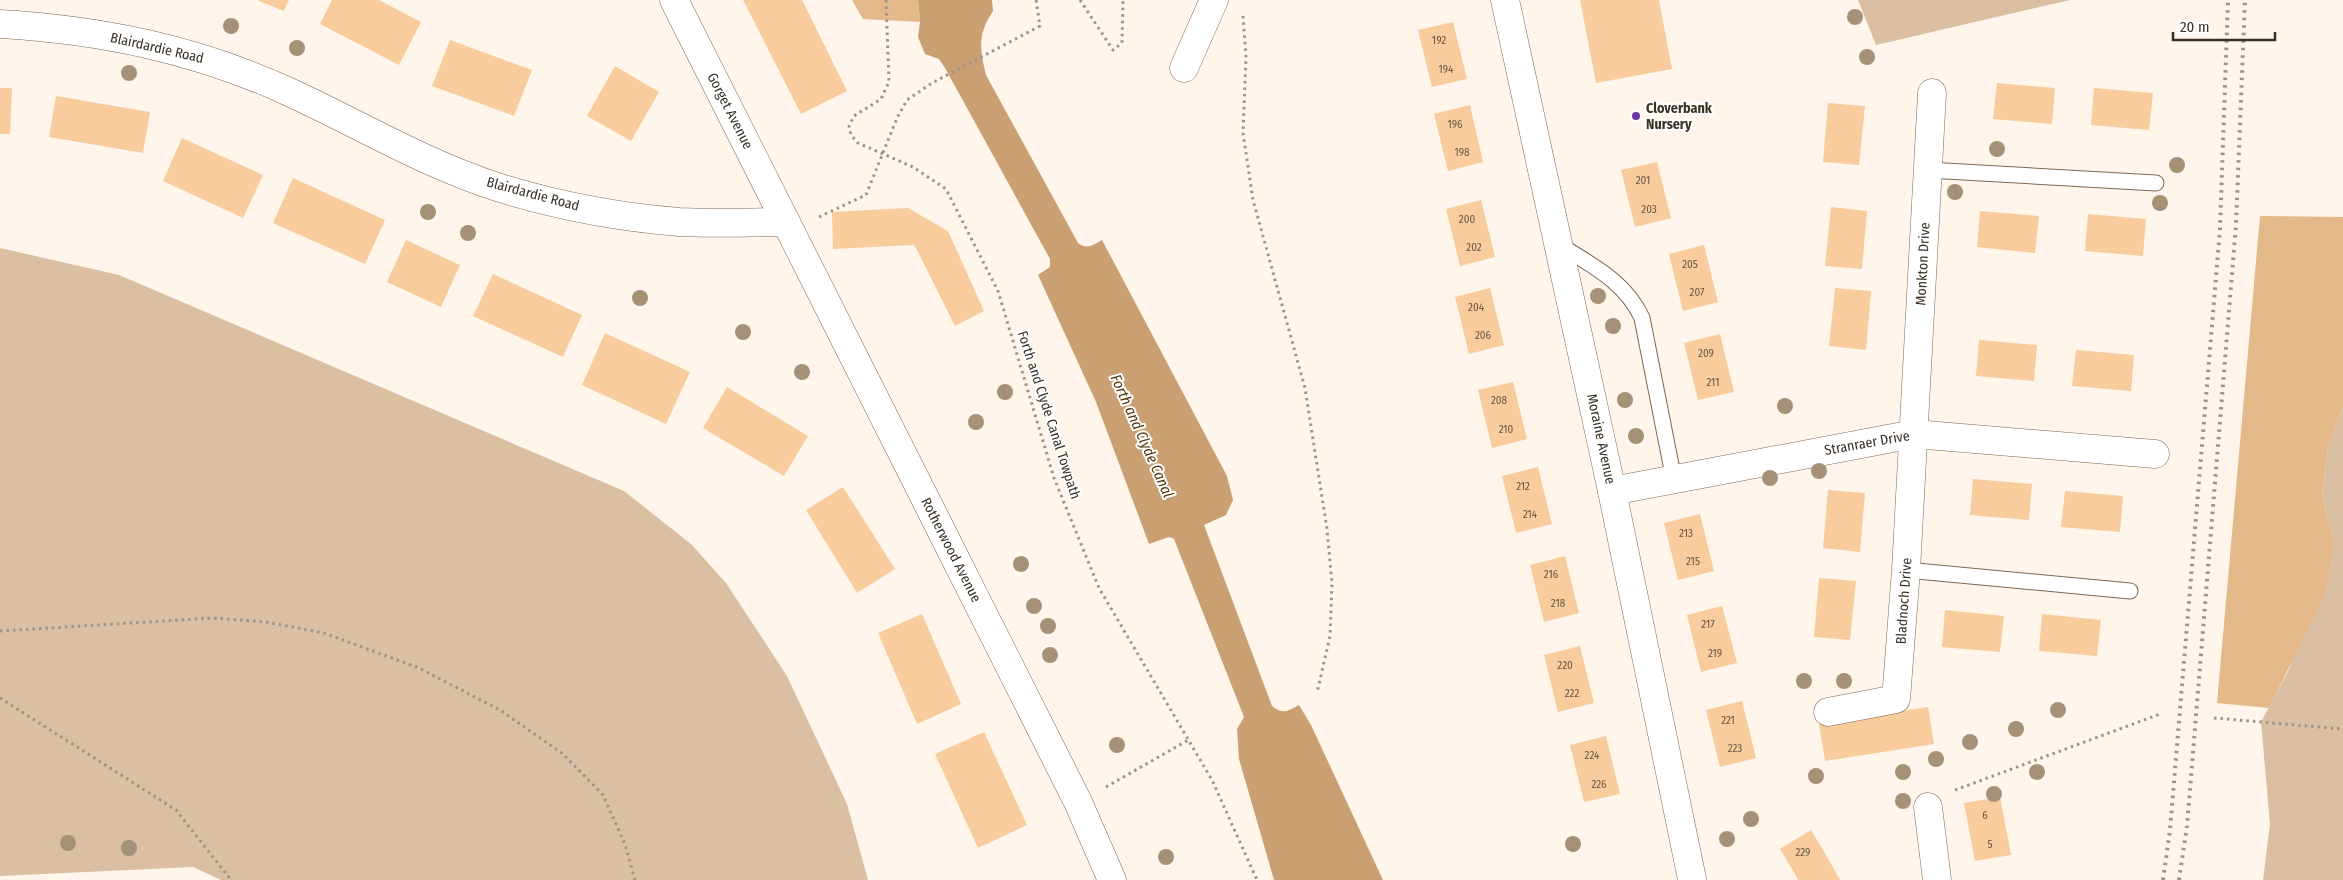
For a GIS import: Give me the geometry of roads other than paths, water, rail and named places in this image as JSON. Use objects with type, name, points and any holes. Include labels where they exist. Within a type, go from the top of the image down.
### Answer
[{"type":"street","name":"Gorget Avenue","points":[[674,0],[786,222]]},
{"type":"street","points":[[1184,68],[1214,0]]},
{"type":"street","name":"Moraine Avenue","points":[[1505,0],[1695,880]]},
{"type":"street","name":"Blairdardie Road","points":[[0,24],[51,27],[147,43],[213,61],[287,91],[411,154],[506,189],[600,212],[671,221],[786,222]]},
{"type":"street","name":"Monkton Drive","points":[[1914,434],[1932,93]]},
{"type":"street","name":"Rotherwood Avenue","points":[[786,222],[1078,802],[1112,880]]},
{"type":"street","name":"Stranraer Drive","points":[[1612,491],[1914,434],[2155,454]]},
{"type":"street","name":"Bladnoch Drive","points":[[1828,712],[1896,699],[1914,434]]},
{"type":"street","points":[[1928,807],[1937,880]]},
{"type":"lane","points":[[1928,170],[2156,184]]},
{"type":"lane","points":[[1558,244],[1613,279],[1634,301],[1642,318],[1674,480]]},
{"type":"lane","points":[[1906,570],[2130,591]]},
{"type":"water","name":"Forth and Clyde Canal","points":[[918,0],[992,0],[993,11],[984,27],[981,42],[986,75],[1078,243],[1087,246],[1102,240],[1227,476],[1233,500],[1226,515],[1204,525],[1272,706],[1286,711],[1299,705],[1311,725],[1383,880],[1274,880],[1239,759],[1237,729],[1244,717],[1174,539],[1169,537],[1149,544],[1096,402],[1038,275],[1050,267],[1050,259],[945,68],[939,59],[925,54],[918,37],[920,22]]},
{"type":"railway","points":[[2163,880],[2170,830],[2220,229],[2228,0]]},
{"type":"railway","points":[[2179,880],[2187,826],[2236,225],[2245,0]]},
{"type":"place","name":"Cloverbank Nursery","points":[[1636,116]]}]
